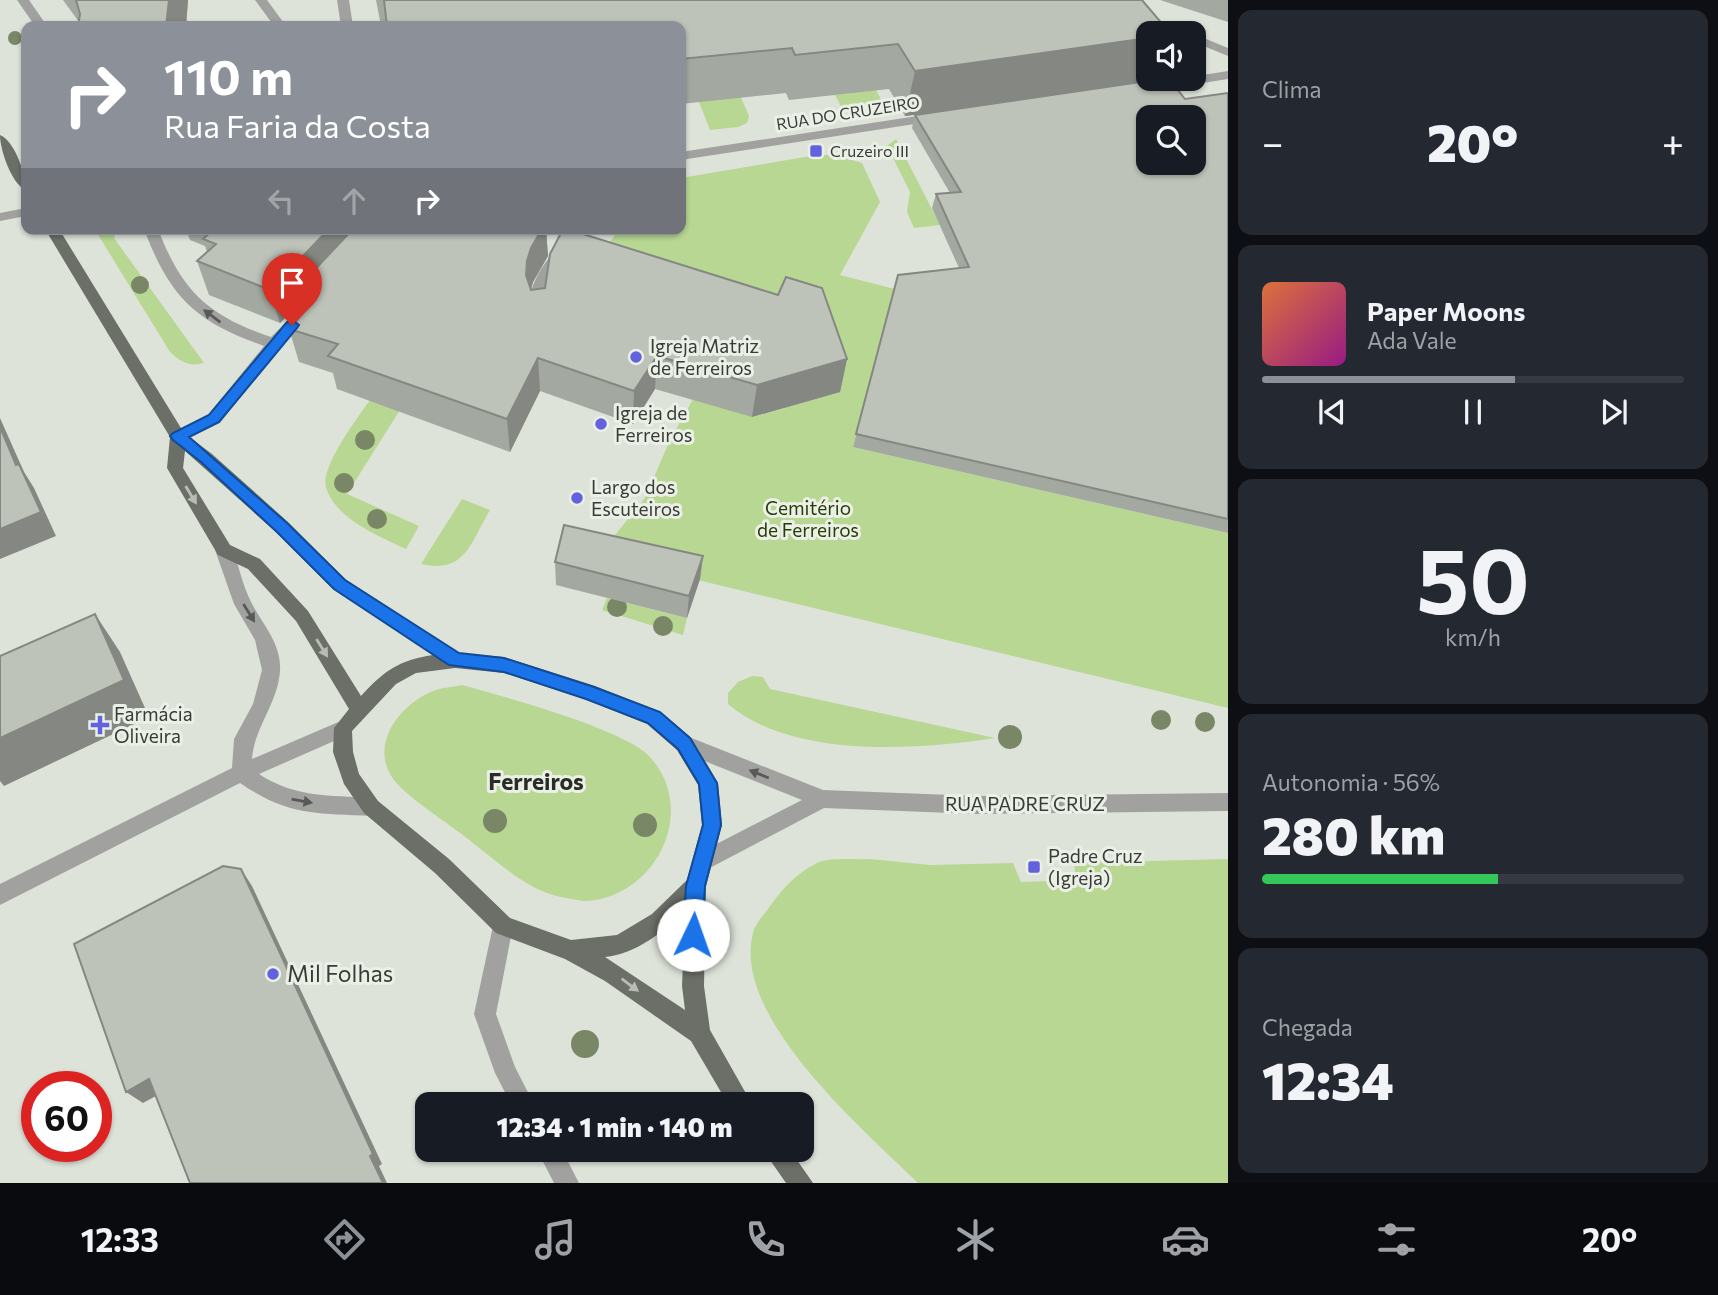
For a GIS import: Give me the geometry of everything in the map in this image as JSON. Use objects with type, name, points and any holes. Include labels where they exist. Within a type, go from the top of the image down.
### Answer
[{"type":"main road","points":[[0,139],[21,177]]},
{"type":"main road","points":[[56,235],[178,436],[282,527],[339,584],[455,660]]},
{"type":"main road","points":[[178,436],[175,468],[224,550],[254,564],[302,616],[359,709]]},
{"type":"main road","points":[[699,1033],[614,973],[571,951],[503,926],[442,866],[371,807],[351,778],[343,751],[343,728],[388,678],[414,666],[455,660],[504,665],[589,692],[654,718],[684,744],[708,783],[712,825],[696,886],[693,986],[699,1033],[734,1092]]},
{"type":"main road","points":[[571,951],[620,944],[659,921],[696,886]]},
{"type":"main road","points":[[784,1162],[801,1183]]},
{"type":"street","points":[[23,0],[38,21]]},
{"type":"street","points":[[261,0],[276,21]]},
{"type":"street","points":[[344,0],[346,21]]},
{"type":"street","points":[[1134,16],[1148,21]]},
{"type":"street","points":[[1206,43],[1228,52]]},
{"type":"street","points":[[1206,78],[1228,75]]},
{"type":"street","name":"RUA DO CRUZEIRO","points":[[686,155],[948,115]]},
{"type":"street","points":[[0,218],[21,213]]},
{"type":"street","points":[[153,235],[158,250],[186,291],[208,315],[226,326],[274,344]]},
{"type":"street","points":[[540,317],[537,301],[540,285],[576,235]]},
{"type":"street","points":[[178,436],[214,419],[274,344],[319,296]]},
{"type":"street","points":[[224,550],[243,604],[264,638],[271,670],[262,706],[243,739],[242,773]]},
{"type":"street","points":[[0,895],[242,773],[343,728]]},
{"type":"street","name":"RUA PADRE CRUZ","points":[[684,744],[823,799],[977,805],[1228,802]]},
{"type":"street","points":[[242,773],[272,794],[303,803],[371,807]]},
{"type":"street","name":"RUA PADRE CRUZ","points":[[704,861],[749,835],[823,799]]},
{"type":"street","points":[[503,926],[485,1014],[506,1073],[516,1092]]},
{"type":"street","points":[[556,1162],[567,1183]]},
{"type":"green space","points":[[737,88],[749,116],[747,123],[738,127],[710,130],[699,102]]},
{"type":"green space","points":[[876,90],[884,105],[843,110],[835,95]]},
{"type":"green space","points":[[896,139],[940,225],[914,228],[907,212],[910,192],[887,146]]},
{"type":"green space","name":"Cemitério de Ferreiros","points":[[817,155],[835,155],[862,163],[880,202],[840,275],[895,289],[853,447],[1228,533],[1228,708],[623,562],[581,577],[645,498],[670,440],[714,362],[699,401],[753,417],[786,408],[601,255],[615,235],[686,235],[686,177]]},
{"type":"green space","points":[[98,235],[115,235],[114,238],[204,363],[186,363],[170,352]]},
{"type":"green space","points":[[419,338],[441,345],[347,494],[419,526],[406,549],[348,517],[338,508],[326,487],[327,473],[334,455],[347,434]]},
{"type":"green space","points":[[462,499],[490,510],[471,544],[457,560],[448,564],[421,564]]},
{"type":"green space","points":[[607,598],[687,618],[683,635],[602,610]]},
{"type":"green space","points":[[752,676],[763,677],[770,689],[995,738],[893,747],[820,742],[786,734],[755,722],[728,704],[728,693],[738,682]]},
{"type":"green space","points":[[462,685],[589,725],[615,735],[649,756],[664,777],[670,800],[670,824],[663,847],[651,867],[633,884],[612,896],[587,901],[552,895],[526,883],[502,866],[400,787],[387,767],[384,753],[392,726],[411,704],[423,696],[439,689]]},
{"type":"green space","points":[[870,859],[930,865],[1013,863],[1021,882],[1076,880],[1074,863],[1228,859],[1228,1183],[918,1183],[836,1103],[807,1070],[781,1035],[762,1000],[752,966],[754,930],[775,900],[803,871],[822,861]]},
{"type":"building","points":[[76,0],[169,0],[167,21],[79,21]]},
{"type":"building","points":[[384,0],[1142,0],[1160,21],[1136,21],[1136,40],[915,71],[898,44],[795,55],[792,48],[686,59],[686,21],[386,21]]},
{"type":"building","points":[[1136,83],[1136,91],[1179,91],[1185,99],[1228,93],[1228,519],[856,434],[898,275],[969,267],[936,194],[961,192],[915,115]]},
{"type":"building","points":[[207,235],[323,235],[270,290],[197,261],[216,244],[203,239]]},
{"type":"building","points":[[347,235],[539,235],[527,261],[526,275],[531,290],[545,288],[550,254],[560,235],[586,235],[778,295],[786,277],[822,288],[847,359],[757,385],[657,356],[634,391],[538,358],[507,419],[328,356],[338,344],[289,329],[310,305],[289,297]]},
{"type":"building","points":[[0,427],[41,512],[0,529]]},
{"type":"building","points":[[564,525],[703,556],[689,596],[555,562]]},
{"type":"building","points":[[95,614],[124,680],[0,738],[0,656]]},
{"type":"building","points":[[223,866],[241,869],[373,1154],[370,1156],[383,1183],[190,1183],[149,1079],[126,1092],[74,944]]},
{"type":"place","name":"Cruzeiro III","points":[[816,151]]},
{"type":"place","name":"Igreja Matriz de Ferreiros","points":[[636,357]]},
{"type":"place","name":"Igreja de Ferreiros","points":[[601,424]]},
{"type":"place","name":"Largo dos Escuteiros","points":[[577,498]]},
{"type":"place","name":"Farmácia Oliveira","points":[[100,725]]},
{"type":"place","name":"Padre Cruz (Igreja)","points":[[1034,867]]},
{"type":"place","name":"Mil Folhas","points":[[273,974]]},
{"type":"district","name":"Ferreiros","points":[[536,782]]},
{"type":"route","points":[[292,325],[214,419],[178,436],[282,527],[339,584],[455,660],[504,665],[589,692],[654,718],[684,744],[708,783],[712,825],[696,886],[693,935]]}]
